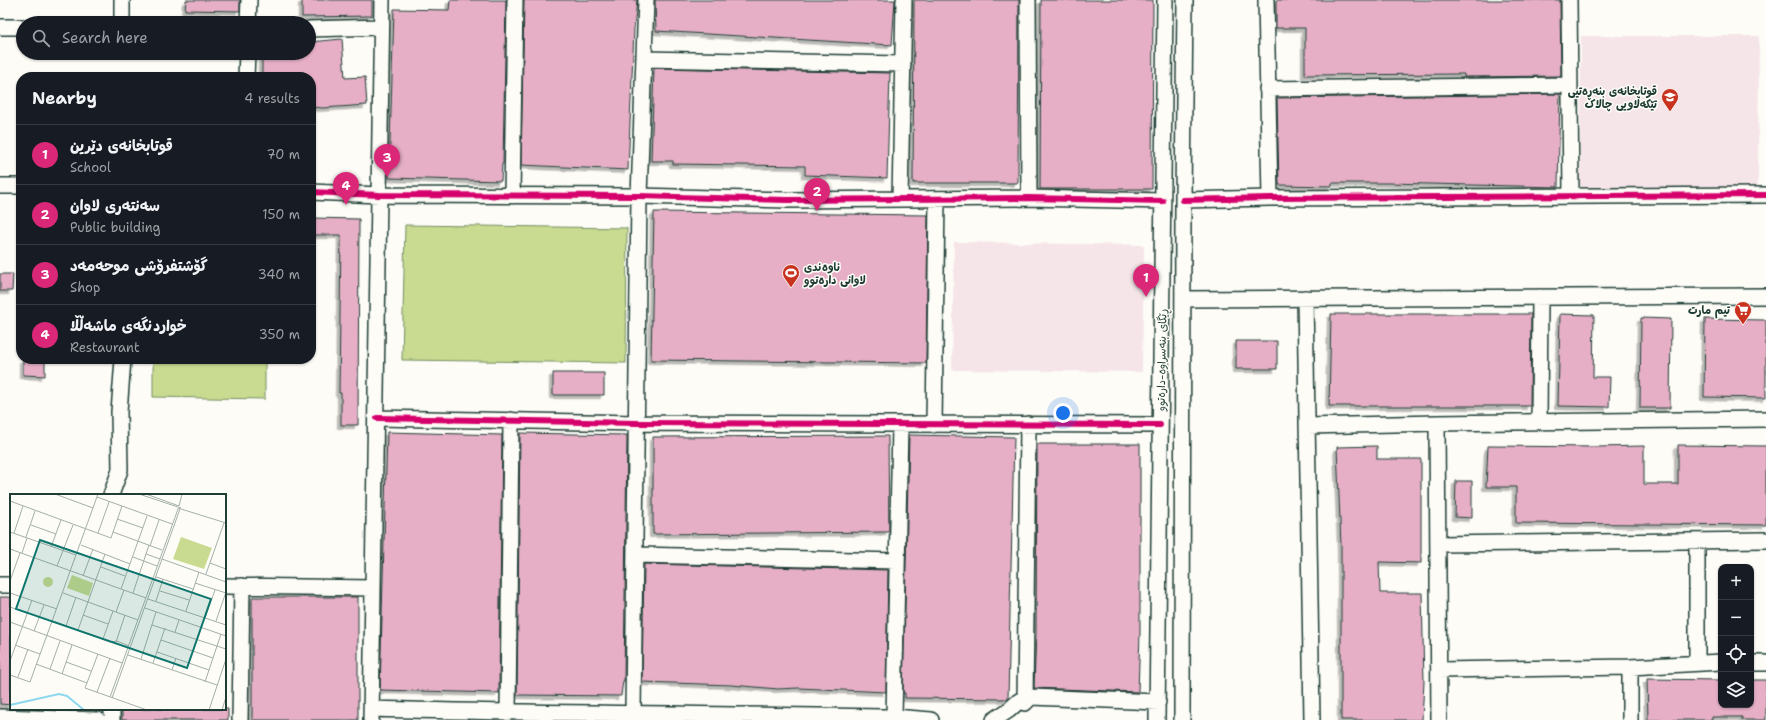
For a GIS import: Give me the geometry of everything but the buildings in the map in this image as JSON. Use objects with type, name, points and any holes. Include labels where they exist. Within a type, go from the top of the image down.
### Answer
[{"type":"street","points":[[122,0],[122,16]]},
{"type":"street","points":[[248,16],[249,0]]},
{"type":"street","points":[[382,0],[377,418],[371,715],[633,713],[894,717],[931,720]]},
{"type":"street","points":[[512,196],[515,0]]},
{"type":"street","points":[[633,713],[639,196],[646,0]]},
{"type":"street","points":[[900,198],[904,0]]},
{"type":"street","points":[[1028,0],[1029,198]]},
{"type":"street","name":"ڕێگای بنەسراوە-دارەتوو","points":[[1157,720],[1160,425],[1163,301],[1165,0]]},
{"type":"street","name":"ڕێگای بنەسراوە-دارەتوو","points":[[1182,720],[1185,0]]},
{"type":"street","points":[[1266,0],[1270,198]]},
{"type":"street","points":[[1569,0],[1571,196]]},
{"type":"street","points":[[0,27],[16,28]]},
{"type":"street","points":[[316,29],[381,27]]},
{"type":"street","points":[[644,59],[903,64]]},
{"type":"street","points":[[246,72],[247,60]]},
{"type":"street","points":[[1267,89],[1569,85]]},
{"type":"street","points":[[0,186],[16,186]]},
{"type":"street","points":[[316,192],[379,195],[639,196],[787,200],[1029,198],[1163,201]]},
{"type":"street","points":[[1183,200],[1270,198],[1766,196]]},
{"type":"street","points":[[934,425],[937,198]]},
{"type":"street","points":[[1183,299],[1766,296]]},
{"type":"street","points":[[1539,422],[1540,297]]},
{"type":"street","points":[[1305,298],[1312,720]]},
{"type":"street","points":[[111,494],[120,470],[119,412],[123,364]]},
{"type":"street","points":[[377,418],[637,423],[1160,425]]},
{"type":"street","points":[[1307,426],[1766,419]]},
{"type":"street","points":[[508,713],[511,420]]},
{"type":"street","points":[[1437,423],[1439,720]]},
{"type":"street","points":[[1025,704],[1028,424]]},
{"type":"street","points":[[894,717],[900,425]]},
{"type":"street","points":[[1160,442],[1182,442]]},
{"type":"street","points":[[1439,544],[1766,540]]},
{"type":"street","points":[[1697,662],[1698,541]]},
{"type":"street","points":[[636,555],[897,561]]},
{"type":"street","points":[[226,586],[373,588]]},
{"type":"street","points":[[240,720],[242,586]]},
{"type":"street","points":[[1439,670],[1630,667],[1718,662]]},
{"type":"street","points":[[1754,662],[1766,662]]},
{"type":"street","points":[[1630,667],[1630,720]]},
{"type":"street","points":[[1025,704],[1031,697],[1158,702]]},
{"type":"street","points":[[994,720],[1019,701],[1025,704]]},
{"type":"street","points":[[0,717],[98,720]]},
{"type":"shaded area","name":"قوتابخانەی بنەڕەتیی تێکەڵاویی چالاک","points":[[1581,36],[1759,36],[1758,187],[1580,187]]},
{"type":"shaded area","points":[[954,242],[1144,245],[1142,372],[952,370]]},
{"type":"green space","points":[[405,225],[627,228],[626,363],[402,360]]},
{"type":"green space","points":[[153,364],[265,364],[265,399],[153,397]]},
{"type":"cycle path","points":[[316,192],[379,195],[639,196],[787,200],[1029,198],[1163,201]]},
{"type":"cycle path","points":[[1183,200],[1270,198],[1766,195]]},
{"type":"cycle path","points":[[377,418],[637,423],[1160,425]]},
{"type":"place","name":"قوتابخانەی بنەڕەتیی تێکەڵاویی چالاک","points":[[1670,112]]},
{"type":"place","name":"گۆشتفرۆشی موحەمەد","points":[[387,177]]},
{"type":"place","name":"خواردنگەی ماشەڵڵا","points":[[346,205]]},
{"type":"place","name":"سەنتەری لاوان","points":[[817,211]]},
{"type":"place","name":"ناوەندی لاوانی دارەتوو","points":[[791,288]]},
{"type":"place","name":"قوتابخانەى دێرین","points":[[1146,297]]},
{"type":"place","name":"تیم مارت","points":[[1743,325]]}]
